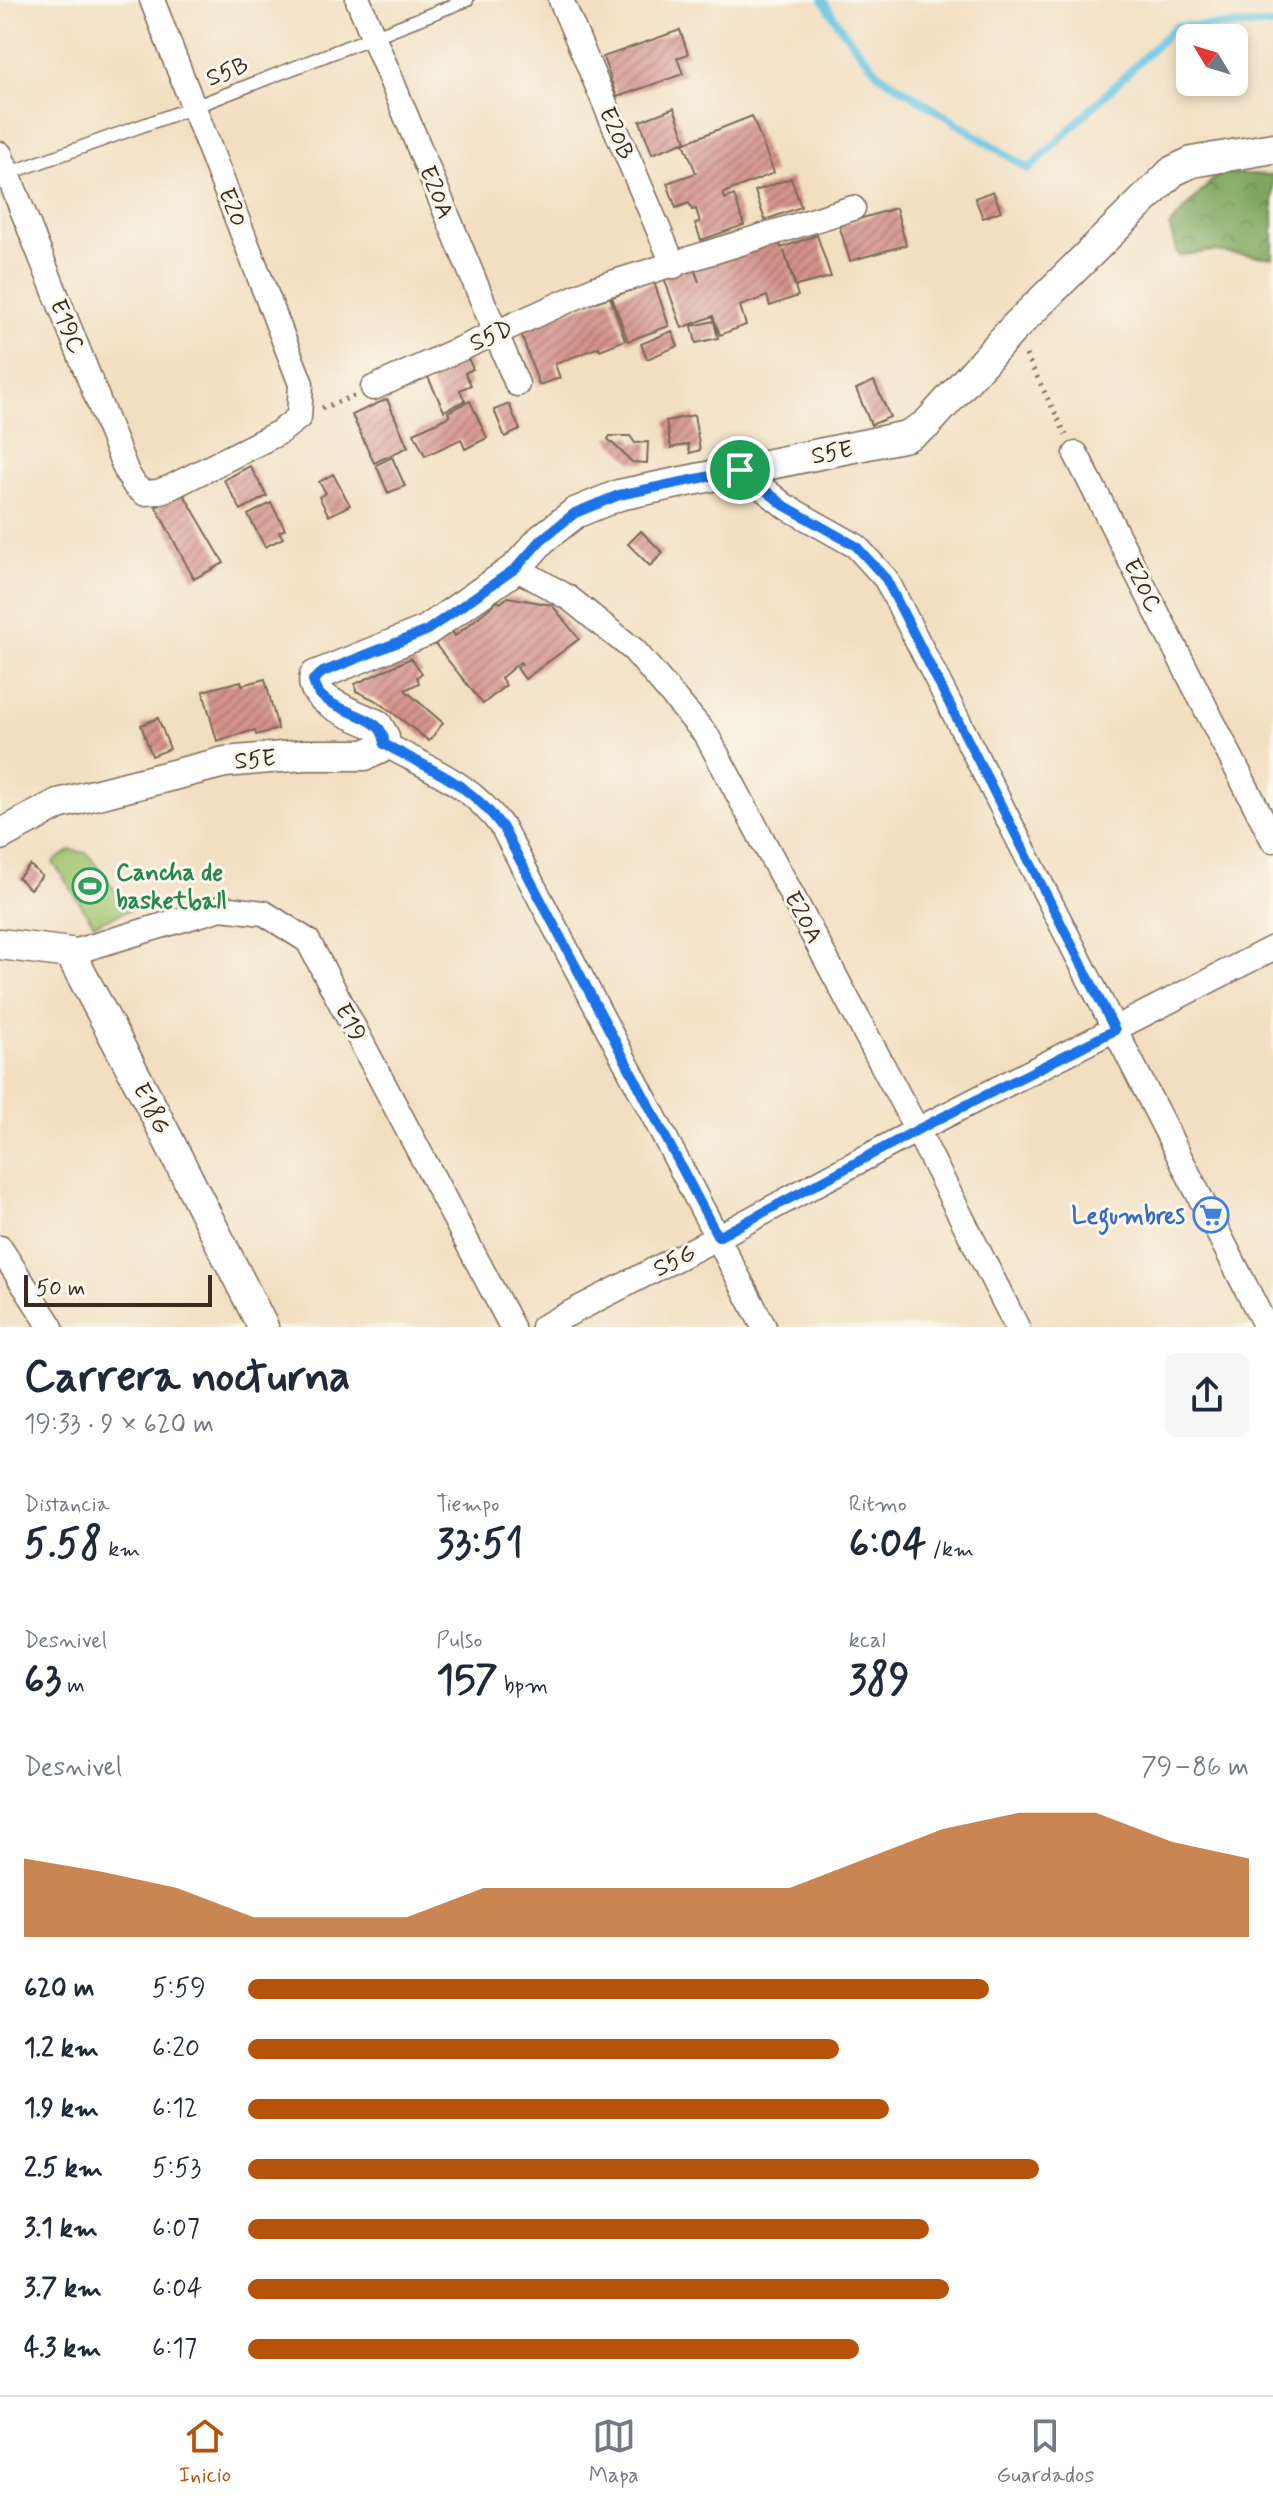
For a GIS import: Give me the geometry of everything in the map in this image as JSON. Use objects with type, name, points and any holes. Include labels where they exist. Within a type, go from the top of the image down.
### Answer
[{"type":"street","name":"E20","points":[[152,0],[301,384],[299,417]]},
{"type":"street","name":"E20A","points":[[358,0],[517,384]]},
{"type":"street","name":"E20B","points":[[561,0],[674,266]]},
{"type":"street","name":"S5E","points":[[0,835],[58,804],[225,762],[304,755],[365,755],[379,749],[384,744],[384,737],[377,725],[315,692],[315,676],[426,631],[516,568],[542,539],[575,513],[619,495],[907,436],[926,425],[1013,329],[1164,178],[1180,166],[1223,155],[1273,148]]},
{"type":"street","name":"E19C","points":[[3,168],[127,473],[135,486],[144,493],[171,487],[280,432],[299,417]]},
{"type":"street","name":"S5D","points":[[373,388],[596,288],[853,208]]},
{"type":"street","name":"E20C","points":[[1076,454],[1273,840]]},
{"type":"street","points":[[740,470],[785,506],[856,546],[886,579],[1266,1327]]},
{"type":"street","name":"E20A","points":[[516,568],[569,598],[634,650],[707,736],[917,1130],[1017,1327]]},
{"type":"street","points":[[384,744],[467,789],[486,805],[503,828],[764,1327]]},
{"type":"street","name":"E19","points":[[70,953],[221,908],[264,913],[308,941],[512,1327]]},
{"type":"street","points":[[0,944],[70,953]]},
{"type":"street","name":"S5G","points":[[543,1327],[917,1130],[1273,948]]},
{"type":"street","name":"E18G","points":[[70,953],[263,1327]]},
{"type":"street","points":[[0,1248],[51,1327]]},
{"type":"lane","name":"S5B","points":[[3,168],[194,107],[467,0]]},
{"type":"path","points":[[1013,329],[1076,454]]},
{"type":"path","points":[[299,417],[373,388]]},
{"type":"green space","points":[[1219,173],[1273,175],[1273,258],[1213,251],[1178,256],[1169,226]]},
{"type":"green space","name":"Cancha de basketball","points":[[71,850],[87,853],[130,910],[94,924],[53,862]]},
{"type":"building","points":[[680,30],[688,54],[677,58],[683,74],[617,97],[603,57]]},
{"type":"building","points":[[674,108],[686,141],[652,154],[640,121]]},
{"type":"building","points":[[752,116],[774,173],[723,193],[725,199],[734,195],[744,225],[701,240],[695,223],[700,222],[696,209],[692,210],[689,203],[676,208],[667,183],[696,173],[684,143]]},
{"type":"building","points":[[791,178],[801,207],[765,220],[755,191]]},
{"type":"building","points":[[993,191],[1001,211],[983,218],[975,198]]},
{"type":"building","points":[[896,208],[906,245],[850,261],[839,225]]},
{"type":"building","points":[[817,235],[831,277],[796,286],[784,251],[798,296],[770,306],[767,296],[740,306],[746,325],[720,335],[713,316],[682,328],[663,275],[692,264],[699,282],[694,267],[779,241],[781,248]]},
{"type":"building","points":[[654,282],[669,326],[628,341],[612,297]]},
{"type":"building","points":[[610,297],[625,340],[555,364],[560,378],[539,385],[519,328]]},
{"type":"building","points":[[714,321],[718,338],[696,343],[692,326]]},
{"type":"building","points":[[672,331],[678,346],[647,359],[641,344]]},
{"type":"building","points":[[465,352],[473,369],[465,373],[471,385],[460,390],[465,401],[444,411],[425,371]]},
{"type":"building","points":[[874,381],[890,417],[871,425],[856,389]]},
{"type":"building","points":[[387,399],[408,447],[374,463],[352,415]]},
{"type":"building","points":[[470,401],[487,438],[465,449],[461,439],[425,456],[414,433],[450,416],[448,412]]},
{"type":"building","points":[[509,404],[520,430],[505,437],[494,410]]},
{"type":"building","points":[[694,415],[700,450],[690,453],[688,444],[671,448],[666,421]]},
{"type":"building","points":[[610,436],[630,436],[635,443],[648,442],[647,463],[632,462],[608,439]]},
{"type":"building","points":[[392,457],[405,486],[388,493],[376,465]]},
{"type":"building","points":[[250,466],[267,496],[241,510],[224,480]]},
{"type":"building","points":[[333,474],[350,505],[329,516],[319,497],[326,493],[319,482]]},
{"type":"building","points":[[183,493],[224,563],[194,579],[156,507]]},
{"type":"building","points":[[271,503],[285,529],[279,532],[283,538],[265,547],[248,515]]},
{"type":"building","points":[[641,531],[663,553],[650,566],[628,544]]},
{"type":"building","points":[[508,597],[552,605],[579,639],[525,679],[517,668],[522,664],[520,662],[501,678],[506,685],[483,704],[435,644],[452,631],[455,636],[498,601],[500,603]]},
{"type":"building","points":[[411,658],[422,673],[417,677],[419,683],[405,690],[443,723],[429,741],[379,702],[356,691],[355,684]]},
{"type":"building","points":[[265,679],[278,729],[256,735],[255,730],[217,741],[203,691],[241,681],[242,685]]},
{"type":"building","points":[[158,718],[170,749],[152,756],[141,725]]},
{"type":"building","points":[[30,865],[42,876],[30,889],[18,878]]},
{"type":"waterway","points":[[823,0],[843,31],[879,74],[1029,169],[1176,26],[1273,25]]},
{"type":"place","name":"Cancha de basketball","points":[[90,886]]},
{"type":"place","name":"Legumbres","points":[[1211,1215]]},
{"type":"route","points":[[740,470],[785,506],[856,546],[886,579],[1115,1030],[917,1130],[718,1237],[503,828],[486,805],[467,789],[384,744],[382,731],[377,725],[324,699],[315,692],[313,680],[323,672],[426,631],[516,568],[542,539],[575,513],[619,495],[740,470]]}]
